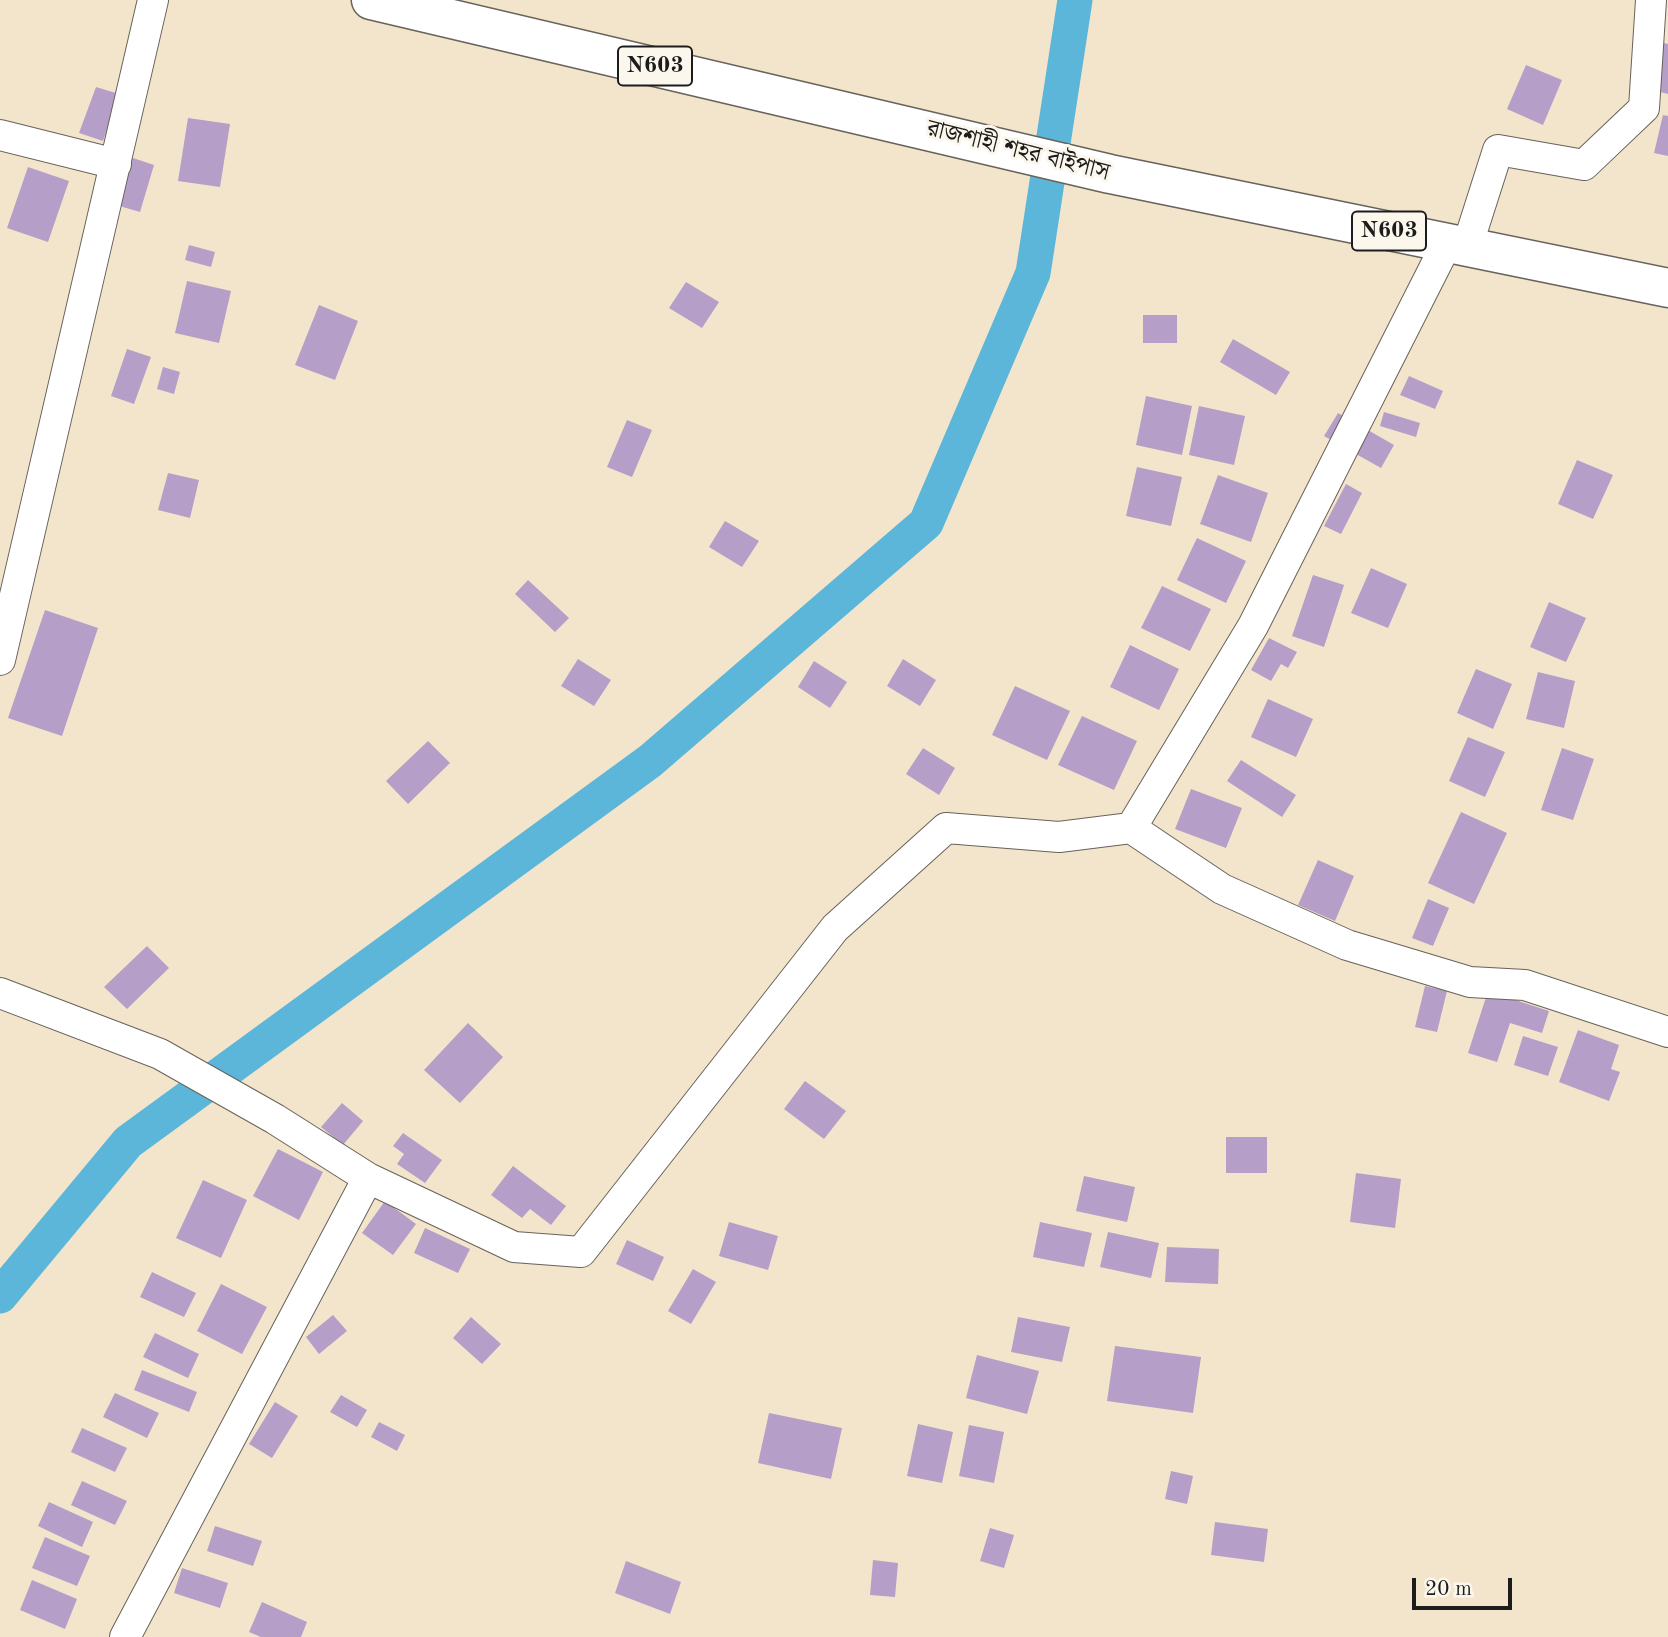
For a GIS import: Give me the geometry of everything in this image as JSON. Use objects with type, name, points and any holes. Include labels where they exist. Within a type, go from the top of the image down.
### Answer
[{"type":"highway","name":"রাজশাহী শহর বাইপাস","points":[[371,0],[1110,174],[1668,288]]},
{"type":"street","points":[[0,660],[153,0]]},
{"type":"street","points":[[1130,828],[1254,626],[1457,245],[1498,150],[1584,164],[1644,108],[1651,0]]},
{"type":"street","points":[[0,135],[116,164]]},
{"type":"street","points":[[0,993],[160,1054],[275,1119],[368,1178],[514,1247],[582,1252],[835,928],[946,828],[1059,836],[1130,828],[1222,889],[1347,945],[1470,982],[1525,985],[1668,1032]]},
{"type":"street","points":[[125,1637],[368,1178]]},
{"type":"building","points":[[1654,40],[1668,44],[1668,94],[1641,87]]},
{"type":"building","points":[[1526,65],[1562,80],[1543,125],[1507,109]]},
{"type":"building","points":[[96,87],[119,94],[103,141],[79,133]]},
{"type":"building","points":[[1663,115],[1668,116],[1668,156],[1654,153]]},
{"type":"building","points":[[188,118],[230,124],[220,187],[178,181]]},
{"type":"building","points":[[130,157],[154,165],[140,212],[116,205]]},
{"type":"building","points":[[28,167],[69,181],[48,242],[7,228]]},
{"type":"building","points":[[189,245],[215,252],[211,267],[185,260]]},
{"type":"building","points":[[187,281],[231,291],[219,343],[175,333]]},
{"type":"building","points":[[686,282],[719,302],[702,328],[669,308]]},
{"type":"building","points":[[319,305],[358,321],[335,380],[295,365]]},
{"type":"building","points":[[1143,315],[1177,315],[1177,343],[1143,343]]},
{"type":"building","points":[[1233,339],[1290,372],[1276,395],[1220,362]]},
{"type":"building","points":[[127,349],[151,357],[134,404],[111,396]]},
{"type":"building","points":[[163,367],[180,372],[174,394],[157,389]]},
{"type":"building","points":[[1409,376],[1443,391],[1435,409],[1400,395]]},
{"type":"building","points":[[1146,396],[1192,406],[1182,455],[1136,445]]},
{"type":"building","points":[[1199,406],[1245,416],[1234,465],[1189,455]]},
{"type":"building","points":[[1384,412],[1420,423],[1416,437],[1380,426]]},
{"type":"building","points":[[1338,413],[1394,445],[1381,468],[1324,436]]},
{"type":"building","points":[[627,420],[652,430],[632,477],[607,467]]},
{"type":"building","points":[[1577,460],[1613,475],[1593,519],[1558,504]]},
{"type":"building","points":[[1137,467],[1182,477],[1171,526],[1126,516]]},
{"type":"building","points":[[168,473],[199,480],[190,518],[158,510]]},
{"type":"building","points":[[1218,475],[1268,493],[1251,542],[1200,524]]},
{"type":"building","points":[[1346,484],[1362,493],[1341,534],[1324,526]]},
{"type":"building","points":[[725,521],[759,541],[742,567],[709,547]]},
{"type":"building","points":[[1197,538],[1246,561],[1226,603],[1177,580]]},
{"type":"building","points":[[1371,568],[1407,584],[1388,628],[1351,613]]},
{"type":"building","points":[[1313,575],[1344,585],[1324,647],[1292,636]]},
{"type":"building","points":[[528,580],[569,618],[555,632],[515,594]]},
{"type":"building","points":[[1162,586],[1211,609],[1190,651],[1141,628]]},
{"type":"building","points":[[1549,602],[1586,618],[1566,662],[1530,647]]},
{"type":"building","points":[[45,610],[98,628],[62,736],[8,718]]},
{"type":"building","points":[[1269,638],[1297,652],[1288,668],[1281,664],[1271,681],[1251,670]]},
{"type":"building","points":[[1130,645],[1179,669],[1159,710],[1110,687]]},
{"type":"building","points":[[578,659],[611,680],[594,706],[561,686]]},
{"type":"building","points":[[903,659],[936,680],[920,706],[887,686]]},
{"type":"building","points":[[814,661],[847,682],[830,708],[798,687]]},
{"type":"building","points":[[1476,669],[1512,684],[1493,729],[1457,713]]},
{"type":"building","points":[[1538,672],[1575,681],[1564,728],[1526,719]]},
{"type":"building","points":[[1015,686],[1070,711],[1047,760],[992,735]]},
{"type":"building","points":[[1268,699],[1313,719],[1296,757],[1251,737]]},
{"type":"building","points":[[1082,716],[1137,741],[1114,790],[1058,765]]},
{"type":"building","points":[[1468,737],[1505,752],[1485,797],[1449,781]]},
{"type":"building","points":[[428,741],[450,763],[408,804],[386,781]]},
{"type":"building","points":[[923,748],[955,768],[939,795],[906,774]]},
{"type":"building","points":[[1562,748],[1594,759],[1573,820],[1541,810]]},
{"type":"building","points":[[1241,760],[1296,795],[1282,817],[1227,781]]},
{"type":"building","points":[[1191,789],[1242,808],[1226,848],[1175,829]]},
{"type":"building","points":[[1461,812],[1507,833],[1474,904],[1428,883]]},
{"type":"building","points":[[1318,860],[1354,876],[1335,921],[1298,905]]},
{"type":"building","points":[[1428,899],[1449,908],[1433,946],[1412,938]]},
{"type":"building","points":[[147,946],[169,968],[127,1009],[104,987]]},
{"type":"building","points":[[1425,986],[1447,991],[1437,1032],[1415,1027]]},
{"type":"building","points":[[1488,991],[1549,1011],[1542,1033],[1510,1023],[1497,1062],[1468,1053]]},
{"type":"building","points":[[468,1023],[503,1057],[460,1103],[424,1070]]},
{"type":"building","points":[[1578,1030],[1619,1045],[1611,1069],[1620,1072],[1609,1101],[1559,1082]]},
{"type":"building","points":[[1523,1036],[1558,1047],[1548,1076],[1514,1065]]},
{"type":"building","points":[[805,1081],[846,1111],[824,1139],[784,1109]]},
{"type":"building","points":[[342,1103],[363,1121],[343,1145],[321,1127]]},
{"type":"building","points":[[403,1133],[442,1160],[425,1183],[397,1164],[404,1154],[393,1146]]},
{"type":"building","points":[[1226,1137],[1267,1137],[1267,1173],[1226,1173]]},
{"type":"building","points":[[278,1149],[323,1172],[299,1220],[253,1196]]},
{"type":"building","points":[[513,1166],[566,1206],[551,1225],[530,1209],[522,1218],[491,1195]]},
{"type":"building","points":[[1356,1173],[1401,1179],[1395,1228],[1350,1222]]},
{"type":"building","points":[[1084,1176],[1135,1187],[1127,1222],[1076,1211]]},
{"type":"building","points":[[203,1180],[247,1200],[221,1258],[176,1238]]},
{"type":"building","points":[[385,1201],[416,1224],[393,1255],[362,1233]]},
{"type":"building","points":[[729,1222],[778,1236],[768,1270],[719,1256]]},
{"type":"building","points":[[1040,1222],[1092,1233],[1084,1267],[1033,1257]]},
{"type":"building","points":[[425,1228],[470,1249],[458,1273],[414,1253]]},
{"type":"building","points":[[1108,1232],[1159,1243],[1151,1278],[1100,1267]]},
{"type":"building","points":[[627,1240],[664,1257],[653,1281],[616,1264]]},
{"type":"building","points":[[1167,1247],[1219,1249],[1218,1284],[1165,1282]]},
{"type":"building","points":[[693,1269],[716,1282],[691,1324],[668,1311]]},
{"type":"building","points":[[152,1272],[196,1293],[184,1317],[140,1297]]},
{"type":"building","points":[[221,1284],[267,1307],[242,1354],[197,1331]]},
{"type":"building","points":[[333,1315],[347,1331],[319,1354],[306,1337]]},
{"type":"building","points":[[471,1317],[501,1344],[482,1364],[453,1338]]},
{"type":"building","points":[[1018,1317],[1070,1327],[1062,1362],[1011,1352]]},
{"type":"building","points":[[155,1333],[199,1354],[188,1378],[143,1357]]},
{"type":"building","points":[[1115,1346],[1201,1357],[1193,1413],[1107,1401]]},
{"type":"building","points":[[977,1355],[1039,1371],[1027,1414],[966,1398]]},
{"type":"building","points":[[142,1370],[197,1392],[189,1412],[134,1390]]},
{"type":"building","points":[[115,1393],[159,1413],[147,1438],[103,1417]]},
{"type":"building","points":[[341,1395],[367,1410],[357,1427],[330,1412]]},
{"type":"building","points":[[275,1402],[298,1416],[272,1458],[249,1444]]},
{"type":"building","points":[[769,1413],[842,1428],[831,1479],[758,1463]]},
{"type":"building","points":[[379,1422],[405,1435],[397,1451],[371,1437]]},
{"type":"building","points":[[918,1424],[953,1432],[942,1483],[907,1476]]},
{"type":"building","points":[[969,1425],[1004,1432],[994,1483],[959,1476]]},
{"type":"building","points":[[82,1428],[127,1448],[115,1472],[71,1452]]},
{"type":"building","points":[[1171,1471],[1193,1476],[1187,1504],[1165,1499]]},
{"type":"building","points":[[82,1481],[127,1501],[115,1525],[71,1505]]},
{"type":"building","points":[[49,1502],[93,1522],[82,1547],[38,1526]]},
{"type":"building","points":[[1215,1522],[1268,1529],[1264,1562],[1211,1555]]},
{"type":"building","points":[[215,1526],[262,1541],[253,1566],[207,1551]]},
{"type":"building","points":[[990,1528],[1014,1535],[1004,1568],[980,1561]]},
{"type":"building","points":[[45,1537],[90,1556],[77,1586],[32,1568]]},
{"type":"building","points":[[873,1560],[898,1563],[895,1597],[870,1595]]},
{"type":"building","points":[[626,1561],[681,1582],[670,1614],[615,1593]]},
{"type":"building","points":[[182,1568],[228,1583],[220,1608],[174,1593]]},
{"type":"building","points":[[32,1580],[77,1599],[65,1629],[20,1610]]},
{"type":"building","points":[[262,1602],[307,1622],[301,1637],[261,1637],[249,1632]]},
{"type":"waterway","points":[[0,1296],[128,1142],[650,761],[926,523],[1033,273],[1075,0]]}]
